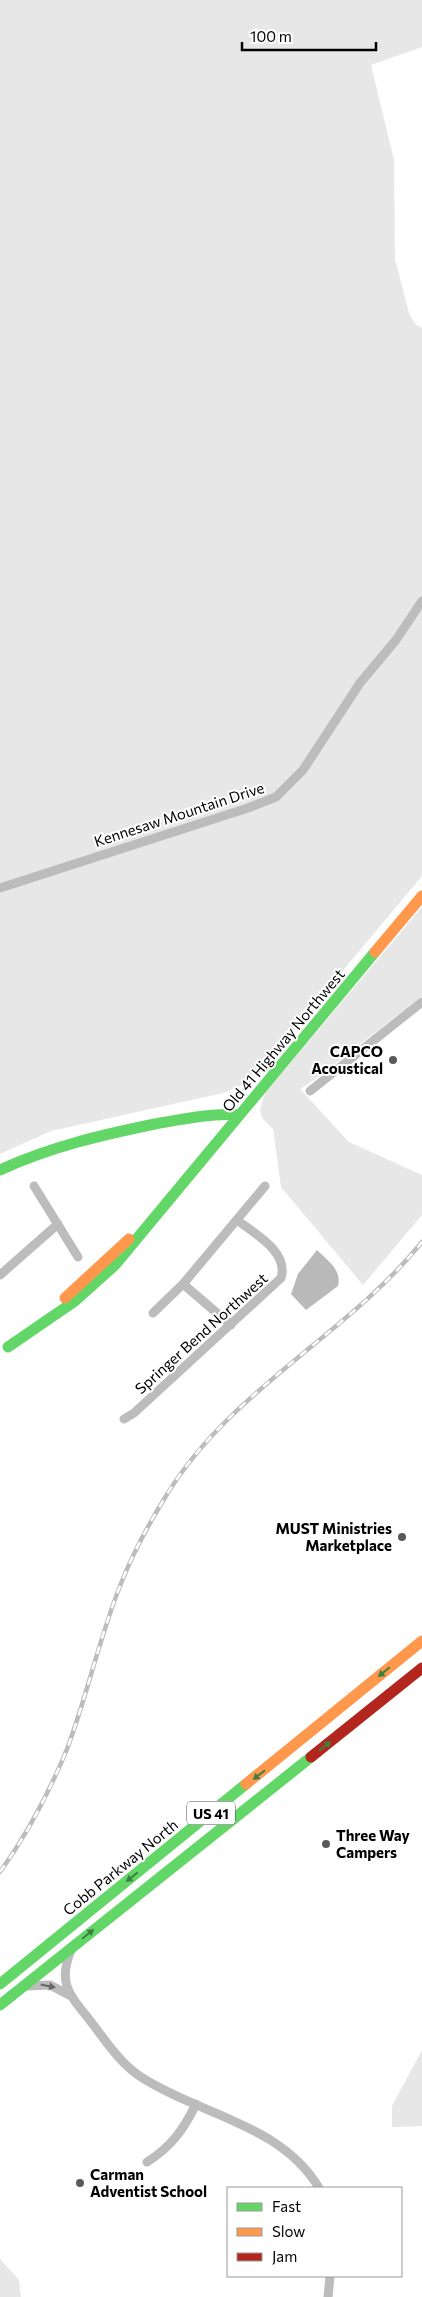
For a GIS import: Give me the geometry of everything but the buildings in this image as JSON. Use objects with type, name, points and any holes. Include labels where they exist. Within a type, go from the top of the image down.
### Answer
[{"type":"main road","name":"Old 41 Highway Northwest","points":[[4,1350],[56,1316],[111,1269],[137,1242],[166,1202],[422,896]]},
{"type":"main road","points":[[0,1170],[46,1150],[94,1136],[205,1114],[239,1115]]},
{"type":"main road","name":"Cobb Parkway North","points":[[0,1984],[422,1641]]},
{"type":"main road","name":"US 41","points":[[0,2005],[422,1668]]},
{"type":"street","name":"Kennesaw Mountain Drive","points":[[0,888],[248,808],[276,797],[303,770],[360,683],[396,640],[422,601]]},
{"type":"street","points":[[310,1091],[422,1002]]},
{"type":"street","points":[[34,1186],[78,1257]]},
{"type":"street","points":[[153,1312],[183,1284],[265,1186]]},
{"type":"street","name":"Springer Bend Northwest","points":[[124,1419],[134,1413],[277,1284],[281,1278],[283,1267],[280,1256],[237,1220]]},
{"type":"street","points":[[0,1275],[58,1224]]},
{"type":"street","points":[[183,1284],[231,1325]]},
{"type":"street","points":[[73,1946],[65,1970],[66,1984],[71,1997],[118,2056],[133,2071],[150,2082],[273,2140],[304,2166],[318,2187]]},
{"type":"street","points":[[23,1987],[50,1985],[71,1997]]},
{"type":"street","points":[[147,2162],[176,2139],[196,2104]]},
{"type":"street","points":[[328,2297],[330,2277]]},
{"type":"shaded area","points":[[0,0],[422,0],[422,47],[371,65],[394,160],[395,259],[409,313],[415,324],[422,328],[422,876],[264,1065],[242,1085],[223,1093],[51,1131],[0,1154]]},
{"type":"shaded area","points":[[422,907],[422,996],[317,1078],[300,1089],[349,1142],[422,1175],[422,1215],[363,1285],[281,1187],[273,1129],[262,1118],[260,1109],[265,1093]]},
{"type":"shaded area","points":[[317,1250],[336,1270],[339,1280],[338,1286],[306,1310],[291,1294],[298,1274]]},
{"type":"shaded area","points":[[422,2050],[422,2126],[392,2127],[392,2106]]},
{"type":"shaded area","points":[[0,2259],[19,2280],[21,2297],[0,2297]]},
{"type":"railway","points":[[0,1872],[29,1828],[60,1765],[74,1729],[120,1586],[141,1540],[166,1496],[192,1459],[222,1425],[255,1394],[392,1276],[422,1242]]},
{"type":"traffic: fast","points":[[8,1347],[75,1301],[115,1265],[375,952]]},
{"type":"traffic: fast","points":[[0,1170],[57,1148],[115,1133],[197,1117],[239,1115]]},
{"type":"traffic: fast","points":[[0,2005],[311,1757]]},
{"type":"traffic: fast","points":[[0,1984],[246,1784]]},
{"type":"traffic: slow","points":[[375,952],[422,896]]},
{"type":"traffic: slow","points":[[65,1298],[129,1239]]},
{"type":"traffic: slow","points":[[246,1784],[422,1641]]},
{"type":"traffic: jam","points":[[311,1757],[422,1668]]},
{"type":"place","name":"CAPCO Acoustical","points":[[393,1060]]},
{"type":"place","name":"MUST Ministries Marketplace","points":[[402,1537]]},
{"type":"place","name":"Three Way Campers","points":[[326,1844]]},
{"type":"place","name":"Carman Adventist School","points":[[80,2183]]}]
